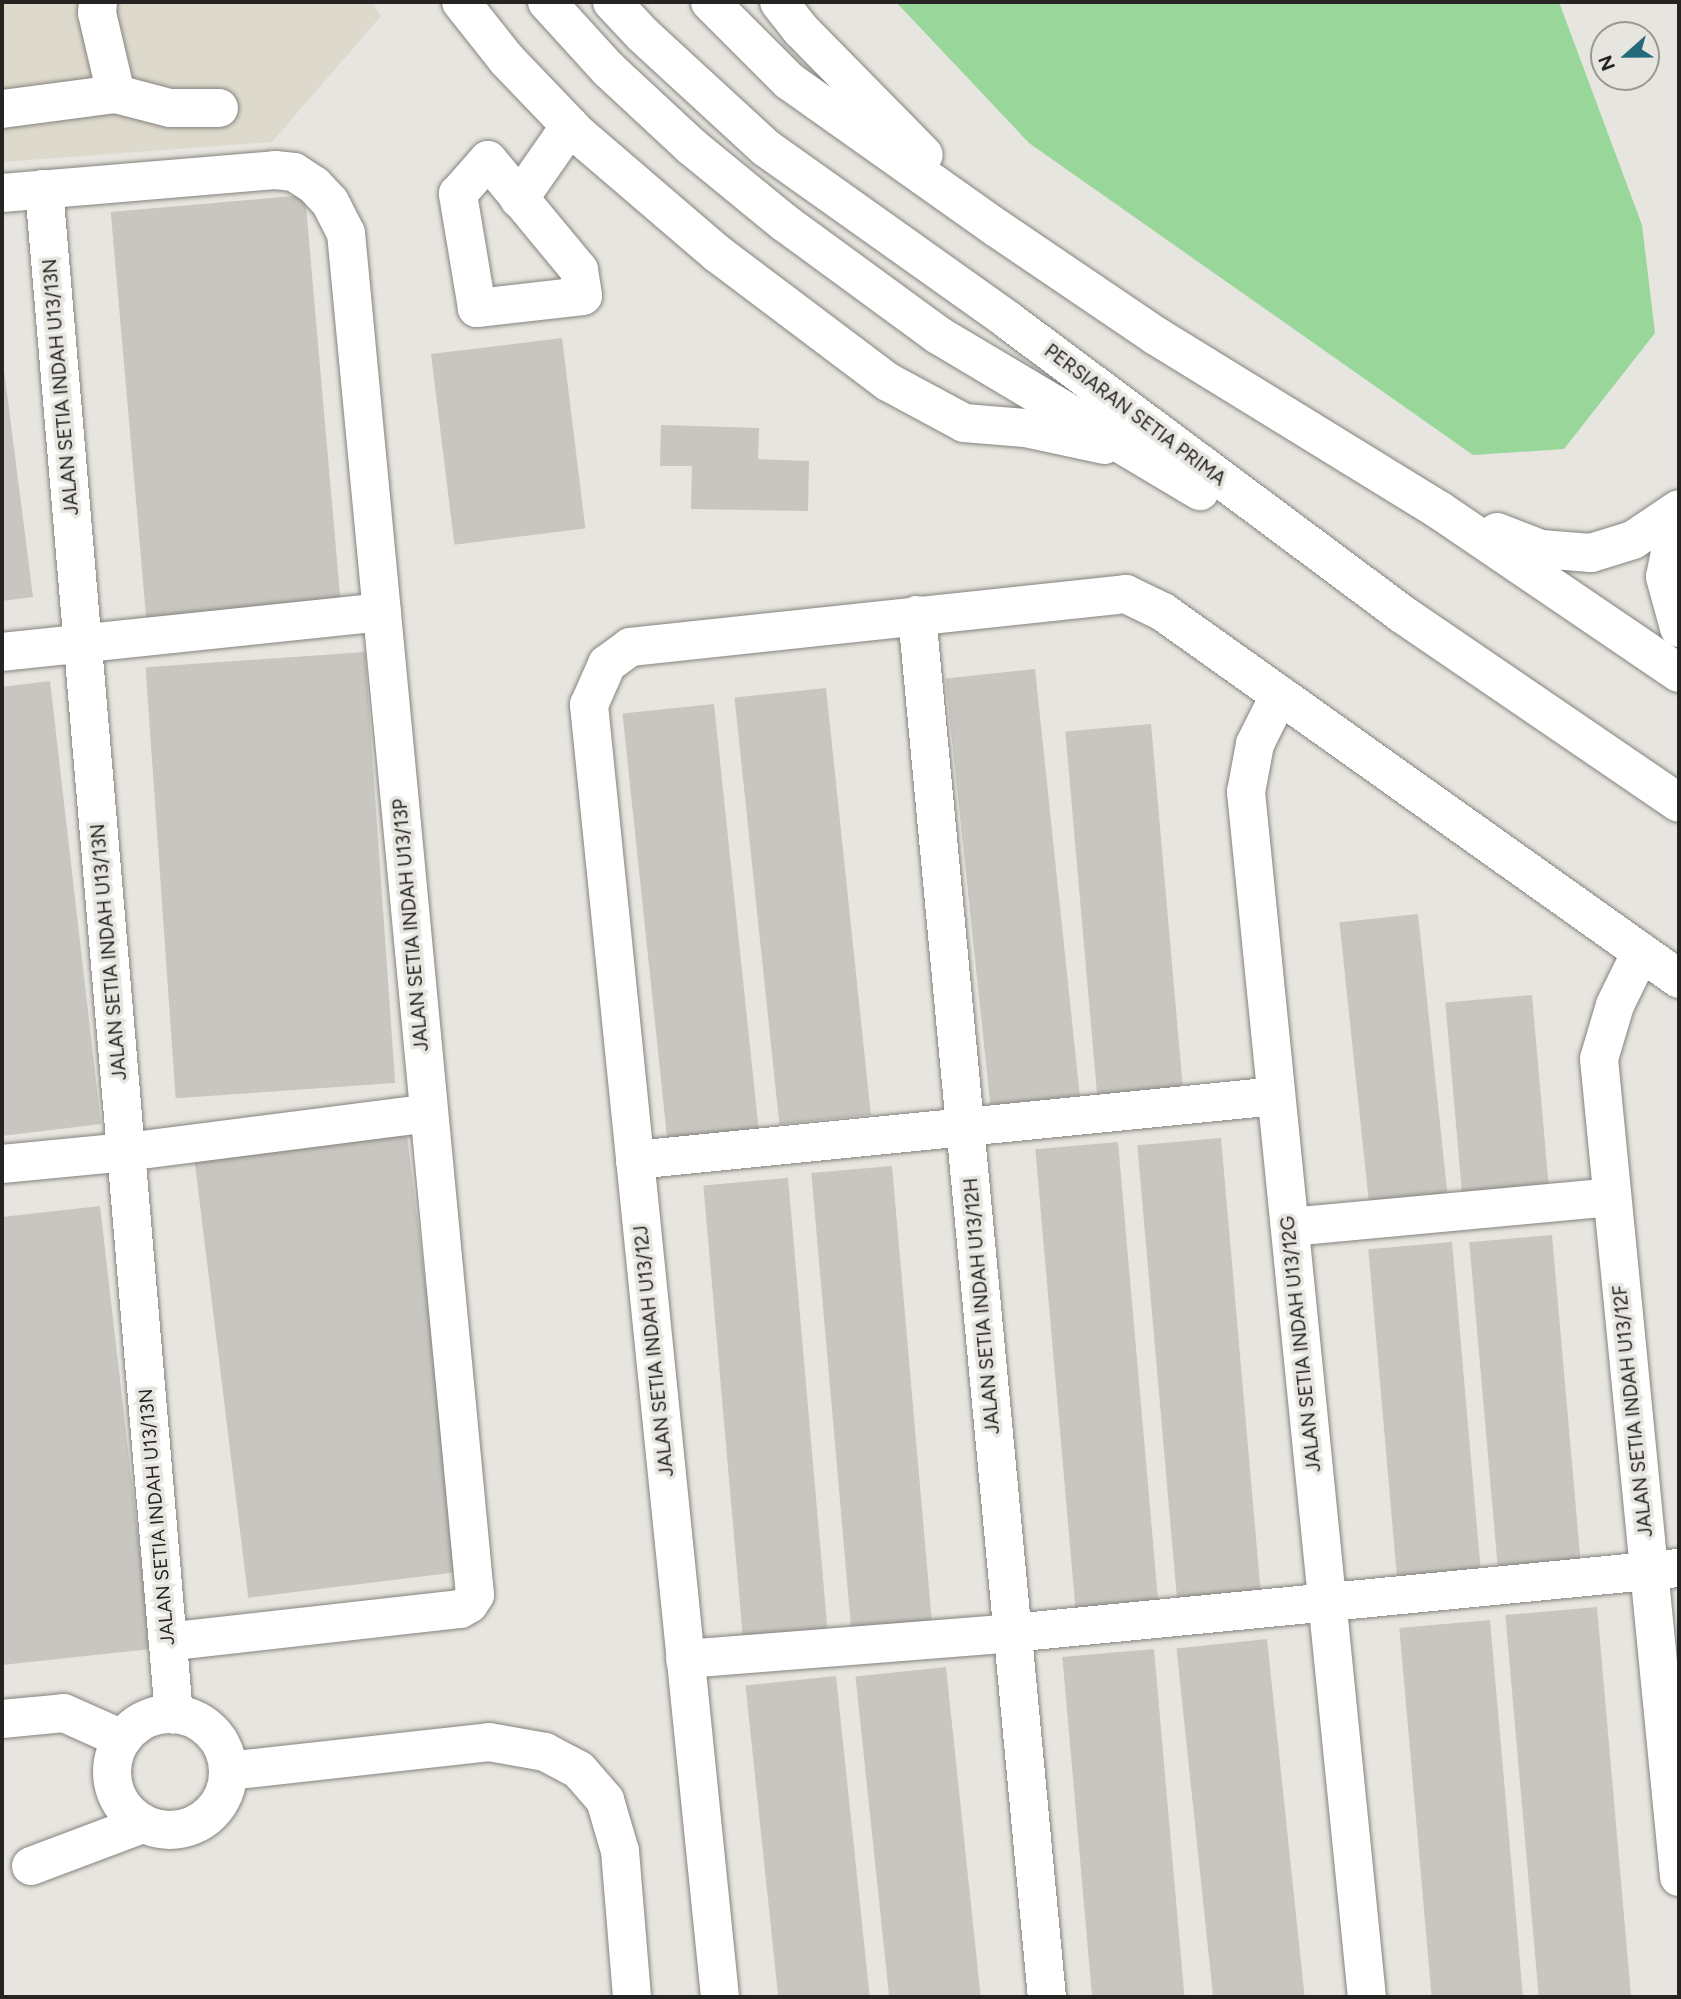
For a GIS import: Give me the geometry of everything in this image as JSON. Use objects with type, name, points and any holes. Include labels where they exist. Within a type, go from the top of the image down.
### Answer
[{"type":"street","points":[[98,2],[96,13],[116,94]]},
{"type":"street","points":[[461,2],[507,60],[570,126],[718,254],[888,382],[964,423],[1025,428],[1136,452]]},
{"type":"street","points":[[547,2],[608,69],[692,147],[785,223],[938,335],[1402,614]]},
{"type":"street","name":"PERSIARAN SETIA PRIMA","points":[[612,2],[643,35],[766,148],[1009,321],[1402,614],[1679,803]]},
{"type":"street","points":[[710,2],[789,81],[998,229],[1156,336],[1439,510],[1679,673]]},
{"type":"street","points":[[779,2],[800,30],[998,229]]},
{"type":"street","points":[[2,109],[116,94],[170,108],[219,108]]},
{"type":"street","points":[[519,199],[570,126]]},
{"type":"street","name":"JALAN SETIA INDAH U13/13P","points":[[44,189],[275,170],[294,172],[314,185],[330,201],[346,233],[475,1595],[469,1604],[460,1609],[168,1642]]},
{"type":"street","points":[[2,193],[44,189]]},
{"type":"street","name":"JALAN SETIA INDAH U13/13N","points":[[44,189],[174,1714]]},
{"type":"street","points":[[1439,510],[1541,549],[1591,553],[1633,540],[1678,511]]},
{"type":"street","points":[[1678,511],[1665,577],[1679,628]]},
{"type":"street","points":[[917,615],[1126,594],[1163,612],[1679,979]]},
{"type":"street","points":[[2,652],[382,612]]},
{"type":"street","name":"JALAN SETIA INDAH U13/12J","points":[[720,1997],[589,705],[607,664],[630,647],[917,615]]},
{"type":"street","name":"JALAN SETIA INDAH U13/12H","points":[[917,615],[1047,1997]]},
{"type":"street","name":"JALAN SETIA INDAH U13/12G","points":[[1279,696],[1255,744],[1246,792],[1367,1997]]},
{"type":"street","name":"JALAN SETIA INDAH U13/12F","points":[[1641,952],[1615,1005],[1599,1059],[1612,1197],[1664,1570],[1679,1877]]},
{"type":"street","points":[[635,1160],[1276,1096]]},
{"type":"street","points":[[2,1164],[126,1152],[429,1113]]},
{"type":"street","points":[[1290,1227],[1612,1197]]},
{"type":"street","points":[[685,1659],[1012,1633],[1664,1570]]},
{"type":"street","points":[[2,1718],[64,1713],[122,1738]]},
{"type":"street","points":[[174,1714],[205,1726],[225,1754],[228,1771],[225,1791],[215,1809],[200,1821],[182,1829],[162,1830],[143,1824],[127,1812],[116,1795],[113,1766],[122,1738],[136,1724],[154,1715],[174,1714]]},
{"type":"street","points":[[228,1771],[489,1742],[545,1752],[579,1770],[605,1800],[620,1851],[632,1997]]},
{"type":"street","points":[[31,1866],[143,1824]]},
{"type":"shaded area","points":[[2,2],[372,2],[381,16],[272,142],[2,162]]},
{"type":"green space","points":[[896,2],[1559,2],[1642,225],[1655,333],[1564,449],[1473,455],[1029,143]]},
{"type":"building","points":[[305,195],[341,610],[147,627],[111,212]]},
{"type":"building","points":[[562,338],[585,529],[454,545],[431,354]]},
{"type":"building","points":[[2,363],[33,597],[2,601]]},
{"type":"building","points":[[661,425],[759,428],[758,459],[809,461],[808,511],[691,509],[692,466],[660,466]]},
{"type":"building","points":[[365,652],[395,1083],[176,1098],[146,667]]},
{"type":"building","points":[[1035,669],[1080,1096],[990,1105],[945,678]]},
{"type":"building","points":[[50,681],[101,1124],[2,1136],[2,687]]},
{"type":"building","points":[[826,688],[871,1115],[779,1124],[735,698]]},
{"type":"building","points":[[714,704],[759,1132],[667,1141],[623,714]]},
{"type":"building","points":[[1151,724],[1183,1090],[1097,1097],[1065,731]]},
{"type":"building","points":[[1418,914],[1448,1203],[1370,1212],[1339,922]]},
{"type":"building","points":[[1532,995],[1550,1199],[1463,1207],[1445,1003]]},
{"type":"building","points":[[407,1135],[461,1572],[248,1598],[195,1161]]},
{"type":"building","points":[[1221,1138],[1261,1598],[1178,1606],[1137,1145]]},
{"type":"building","points":[[1118,1142],[1159,1609],[1076,1616],[1035,1149]]},
{"type":"building","points":[[892,1166],[932,1623],[851,1630],[811,1173]]},
{"type":"building","points":[[788,1178],[828,1633],[743,1641],[703,1185]]},
{"type":"building","points":[[100,1206],[151,1649],[2,1665],[2,1217]]},
{"type":"building","points":[[1552,1235],[1581,1569],[1499,1576],[1469,1242]]},
{"type":"building","points":[[1452,1242],[1481,1573],[1397,1580],[1368,1249]]},
{"type":"building","points":[[1597,1607],[1631,1997],[1539,1997],[1505,1615]]},
{"type":"building","points":[[1490,1620],[1523,1997],[1432,1997],[1399,1628]]},
{"type":"building","points":[[1267,1639],[1305,1997],[1213,1997],[1176,1649]]},
{"type":"building","points":[[1154,1649],[1184,1997],[1092,1997],[1062,1657]]},
{"type":"building","points":[[946,1667],[981,1997],[889,1997],[855,1677]]},
{"type":"building","points":[[836,1676],[870,1996],[778,1997],[745,1686]]}]
